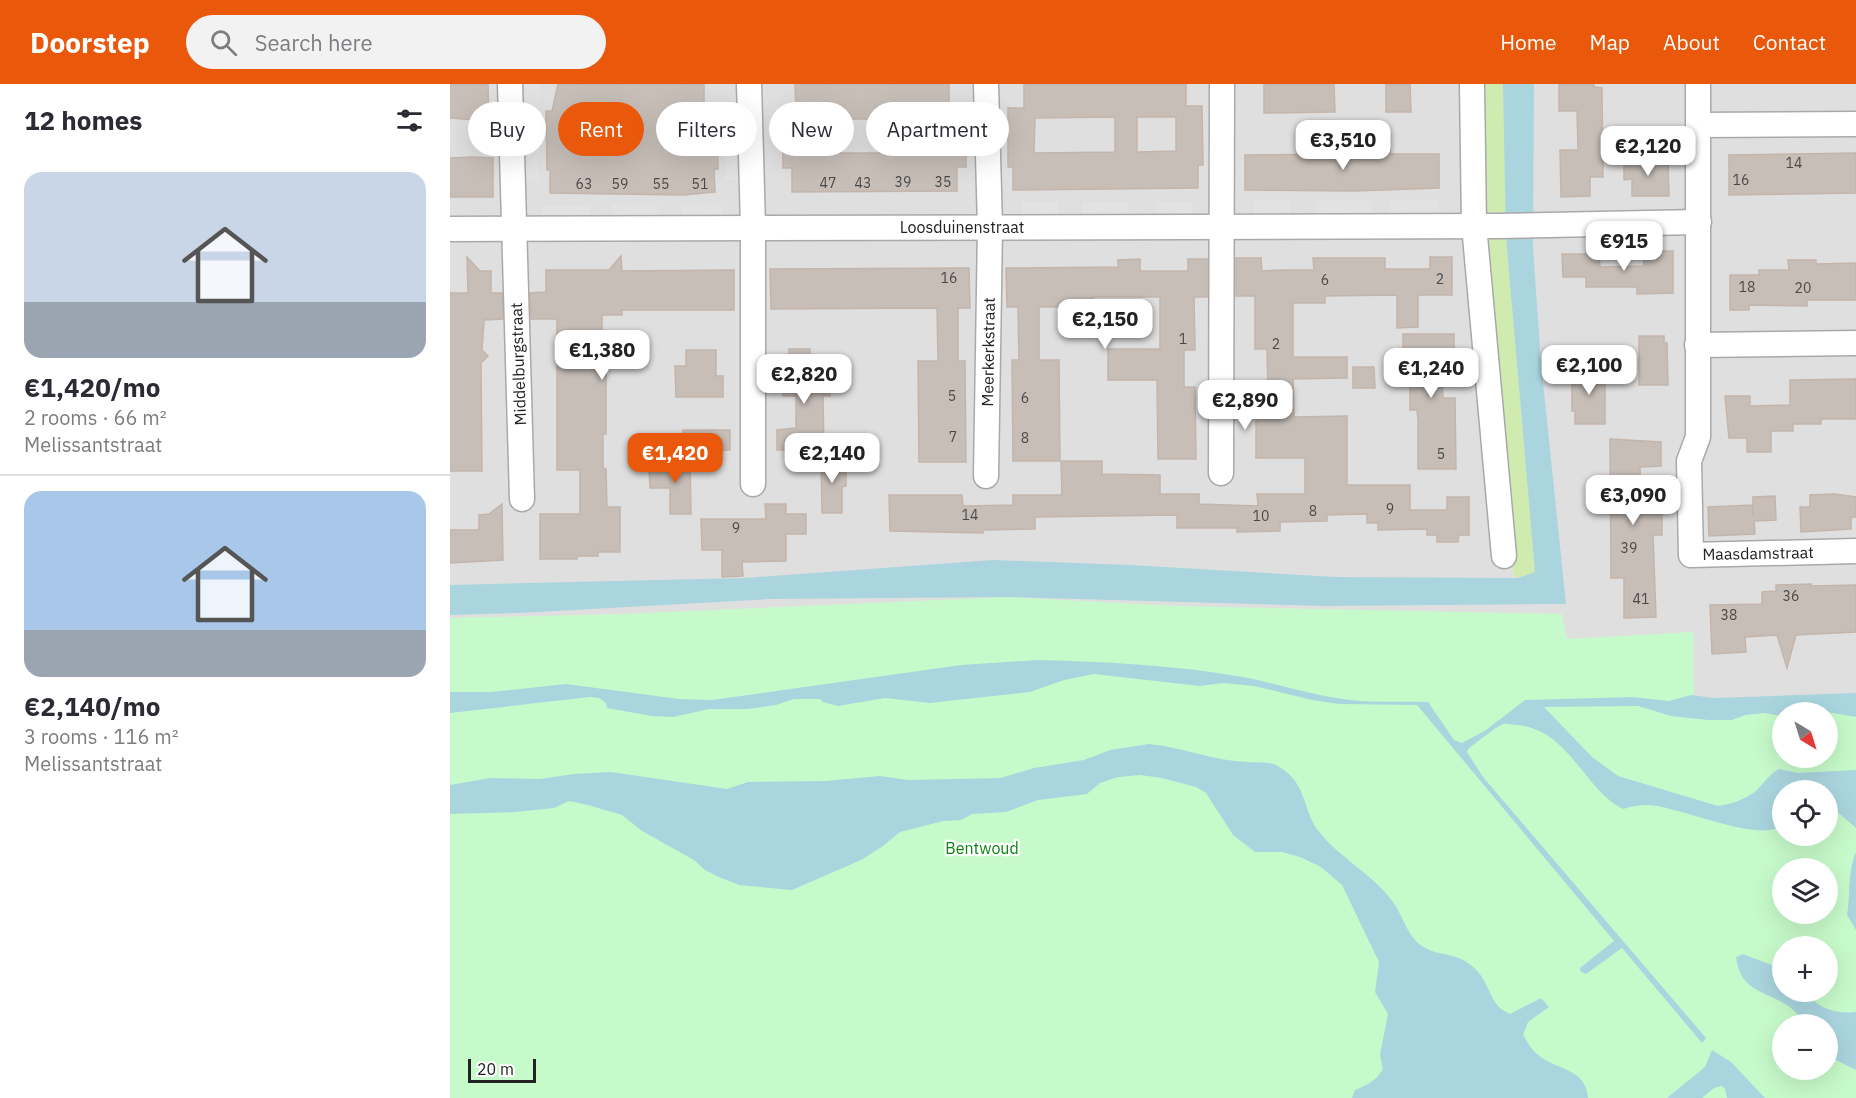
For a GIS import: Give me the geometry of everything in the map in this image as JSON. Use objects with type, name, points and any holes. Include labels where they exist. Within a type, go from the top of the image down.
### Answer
[{"type":"street","name":"Middelburgstraat","points":[[510,84],[522,499]]},
{"type":"street","points":[[749,84],[753,226],[753,484]]},
{"type":"street","name":"Meerkerkstraat","points":[[986,84],[990,227],[986,476]]},
{"type":"street","points":[[1221,473],[1222,84]]},
{"type":"street","points":[[1472,84],[1474,225],[1504,556]]},
{"type":"street","name":"Maasdamstraat","points":[[1698,84],[1698,437],[1689,461],[1691,555],[1856,550]]},
{"type":"street","points":[[1699,125],[1856,124]]},
{"type":"street","points":[[1474,225],[1699,222]]},
{"type":"street","name":"Loosduinenstraat","points":[[450,229],[753,226],[1474,225]]},
{"type":"street","points":[[1697,345],[1856,343]]},
{"type":"shaded area","points":[[450,84],[1856,84],[1856,719],[1838,715],[1838,702],[1772,702],[1772,710],[450,674]]},
{"type":"shaded area","points":[[525,84],[540,84],[539,102],[525,102]]},
{"type":"shaded area","points":[[524,156],[539,156],[539,181],[524,181]]},
{"type":"shaded area","points":[[725,156],[740,156],[740,180],[725,180]]},
{"type":"shaded area","points":[[1372,200],[1372,215],[1316,216],[1316,201]]},
{"type":"shaded area","points":[[1254,201],[1290,201],[1290,216],[1254,216]]},
{"type":"shaded area","points":[[1390,201],[1439,201],[1438,215],[1390,215]]},
{"type":"shaded area","points":[[1022,202],[1058,202],[1058,217],[1022,217]]},
{"type":"shaded area","points":[[1082,202],[1129,202],[1129,218],[1082,218]]},
{"type":"shaded area","points":[[1157,202],[1193,202],[1193,217],[1157,217]]},
{"type":"shaded area","points":[[612,205],[659,205],[659,219],[612,219]]},
{"type":"shaded area","points":[[682,205],[723,205],[723,220],[682,220]]},
{"type":"shaded area","points":[[542,206],[590,206],[590,220],[542,220]]},
{"type":"green space","points":[[1483,84],[1503,84],[1506,212],[1484,213]]},
{"type":"green space","points":[[1506,237],[1535,572],[1518,578],[1513,574],[1486,238]]},
{"type":"green space","name":"Bentwoud","points":[[1008,597],[1177,606],[1562,614],[1567,639],[1693,632],[1694,711],[1772,711],[1772,768],[1838,768],[1838,710],[1856,710],[1856,1098],[450,1098],[450,618],[620,614]]},
{"type":"water","points":[[1503,84],[1534,84],[1533,247],[1541,363],[1566,604],[1326,606],[1008,597],[771,599],[450,615],[450,585],[744,578],[993,560],[1130,565],[1335,577],[1518,578],[1535,572],[1506,237]]},
{"type":"water","points":[[1038,660],[1166,667],[1243,677],[1351,700],[1428,702],[1454,740],[1462,743],[1486,730],[1525,700],[1633,697],[1669,701],[1691,695],[1714,698],[1856,693],[1856,717],[1838,714],[1838,702],[1772,702],[1772,714],[1745,715],[1732,720],[1671,716],[1638,706],[1544,707],[1592,757],[1618,776],[1718,806],[1749,796],[1779,769],[1798,773],[1856,770],[1856,828],[1838,812],[1838,780],[1772,780],[1772,829],[1754,830],[1660,807],[1643,805],[1623,809],[1597,788],[1563,748],[1550,737],[1535,729],[1503,724],[1469,748],[1467,752],[1483,777],[1706,1038],[1702,1043],[1622,948],[1586,974],[1581,972],[1580,968],[1614,941],[1417,705],[1339,704],[1254,686],[1223,683],[1200,686],[1094,674],[1064,680],[1030,692],[930,703],[885,698],[838,706],[820,699],[794,699],[776,705],[747,709],[709,709],[673,717],[652,716],[607,708],[606,703],[599,698],[590,697],[450,713],[450,692],[491,692],[566,684],[679,699],[712,700],[961,665]]},
{"type":"water","points":[[1149,744],[1222,759],[1271,763],[1288,773],[1300,789],[1320,833],[1387,895],[1417,942],[1434,952],[1459,958],[1472,966],[1481,976],[1499,1007],[1510,1014],[1541,998],[1549,1007],[1528,1022],[1523,1035],[1537,1054],[1582,1080],[1588,1098],[1352,1098],[1355,1090],[1371,1082],[1383,1069],[1380,1055],[1388,1014],[1375,992],[1379,962],[1342,885],[1321,867],[1300,857],[1282,852],[1255,852],[1233,835],[1206,793],[1196,787],[1162,778],[1140,775],[1118,777],[1100,783],[1087,794],[1038,800],[1006,812],[972,814],[961,820],[943,821],[900,832],[861,860],[792,890],[739,885],[719,877],[642,831],[622,815],[588,805],[569,801],[554,808],[450,814],[450,785],[490,778],[540,779],[611,772],[727,789],[748,782],[825,781],[880,776],[908,780],[1001,778],[1034,768],[1084,760],[1110,750]]},
{"type":"water","points":[[1856,852],[1856,930],[1847,915],[1850,875]]},
{"type":"water","points":[[1743,954],[1772,965],[1772,997],[1752,987],[1745,980],[1739,970],[1736,957]]},
{"type":"water","points":[[1782,1002],[1815,1002],[1828,1009],[1856,1012],[1856,1070],[1838,1061],[1838,1014],[1797,1014]]},
{"type":"water","points":[[1712,1050],[1731,1062],[1765,1098],[1727,1098],[1722,1086],[1714,1088],[1702,1098],[1667,1098],[1705,1067]]},
{"type":"building","points":[[450,84],[488,84],[488,102],[468,102],[468,119],[450,118]]},
{"type":"building","points":[[558,84],[704,84],[704,102],[656,102],[656,156],[718,156],[718,169],[714,169],[715,192],[684,195],[550,193],[550,170],[547,170],[546,111],[552,111]]},
{"type":"building","points":[[795,84],[949,84],[949,102],[866,102],[866,119],[854,119],[854,102],[796,102]]},
{"type":"building","points":[[1024,84],[1186,84],[1186,106],[1202,106],[1203,165],[1198,165],[1198,188],[1013,190],[1013,167],[1008,167],[1009,108],[1024,108]],"holes":[[[1115,117],[1115,152],[1034,153],[1035,118]],[[1137,117],[1176,117],[1176,151],[1137,152]]]},
{"type":"building","points":[[1264,84],[1334,84],[1335,112],[1264,113]]},
{"type":"building","points":[[1386,84],[1410,84],[1411,112],[1386,112]]},
{"type":"building","points":[[1559,84],[1594,84],[1594,87],[1602,88],[1603,177],[1590,177],[1590,196],[1561,197],[1560,150],[1578,150],[1577,111],[1559,111]]},
{"type":"building","points":[[1390,134],[1390,154],[1439,154],[1439,188],[1355,191],[1245,190],[1245,155],[1366,154]]},
{"type":"building","points":[[854,153],[866,153],[866,156],[966,156],[966,167],[957,167],[957,191],[792,192],[792,168],[783,168],[783,156],[854,156]]},
{"type":"building","points":[[1856,153],[1856,193],[1729,195],[1729,155]]},
{"type":"building","points":[[450,158],[493,158],[493,197],[450,197]]},
{"type":"building","points":[[1668,160],[1669,196],[1632,196],[1632,179],[1624,180],[1624,161]]},
{"type":"building","points":[[1643,251],[1673,251],[1673,293],[1637,294],[1637,287],[1586,287],[1586,277],[1563,277],[1562,254],[1599,254],[1600,267],[1644,266]]},
{"type":"building","points":[[621,256],[622,271],[734,270],[734,310],[622,310],[622,315],[602,315],[602,371],[606,371],[606,434],[603,434],[603,468],[606,469],[607,507],[620,507],[620,552],[598,552],[598,556],[577,556],[577,559],[540,559],[540,514],[580,514],[580,470],[557,470],[557,319],[531,319],[530,293],[546,292],[546,270],[609,270]]},
{"type":"building","points":[[467,257],[480,271],[491,271],[491,293],[502,293],[503,319],[484,320],[482,350],[488,356],[481,363],[482,471],[450,471],[450,293],[468,293]]},
{"type":"building","points":[[1430,257],[1452,257],[1452,295],[1418,295],[1418,327],[1397,328],[1397,295],[1325,296],[1325,303],[1293,303],[1293,357],[1347,357],[1347,378],[1293,379],[1294,417],[1347,416],[1347,485],[1410,485],[1410,510],[1447,510],[1447,497],[1469,497],[1469,535],[1459,535],[1458,542],[1437,542],[1437,535],[1427,535],[1427,529],[1378,530],[1378,523],[1367,523],[1367,514],[1327,515],[1327,521],[1280,522],[1280,531],[1237,532],[1237,528],[1177,528],[1177,515],[1035,517],[1035,529],[983,530],[983,533],[890,531],[889,495],[962,495],[963,506],[1013,505],[1013,495],[1062,495],[1061,461],[1102,461],[1102,474],[1160,475],[1160,494],[1199,494],[1199,504],[1258,506],[1257,494],[1305,494],[1305,458],[1256,458],[1256,387],[1268,387],[1267,349],[1255,349],[1255,296],[1236,296],[1236,258],[1261,258],[1262,271],[1314,270],[1313,258],[1385,258],[1385,269],[1430,269]]},
{"type":"building","points":[[1140,259],[1140,271],[1188,271],[1188,259],[1207,259],[1207,297],[1194,297],[1195,350],[1184,350],[1184,387],[1195,387],[1196,459],[1158,459],[1157,380],[1108,380],[1108,349],[1160,349],[1160,297],[1093,297],[1093,307],[1039,307],[1039,360],[1059,360],[1060,461],[1013,461],[1012,360],[1019,360],[1018,307],[1007,307],[1006,268],[1118,267],[1118,260]]},
{"type":"building","points":[[1788,260],[1816,260],[1816,264],[1856,263],[1856,300],[1807,300],[1807,306],[1749,305],[1749,310],[1730,310],[1730,275],[1759,275],[1759,270],[1789,270]]},
{"type":"building","points":[[969,268],[970,308],[958,308],[958,361],[965,361],[966,462],[919,462],[918,361],[938,361],[937,308],[771,309],[770,269]]},
{"type":"building","points":[[1403,334],[1454,334],[1454,358],[1441,358],[1443,398],[1455,398],[1456,469],[1418,469],[1417,410],[1410,410],[1410,369],[1403,369]]},
{"type":"building","points":[[1639,336],[1664,336],[1664,343],[1667,343],[1668,385],[1639,385]]},
{"type":"building","points":[[789,349],[810,349],[810,376],[830,376],[830,396],[823,396],[824,450],[777,450],[777,430],[796,428],[796,396],[783,396],[783,376],[790,376]]},
{"type":"building","points":[[686,350],[716,350],[716,376],[723,376],[723,397],[676,397],[675,366],[686,366]]},
{"type":"building","points":[[1353,367],[1374,367],[1375,388],[1353,388]]},
{"type":"building","points":[[1572,368],[1605,368],[1605,424],[1575,424],[1575,411],[1572,411]]},
{"type":"building","points":[[1856,379],[1856,419],[1821,419],[1821,424],[1793,424],[1793,431],[1771,431],[1771,452],[1747,452],[1747,438],[1729,438],[1725,396],[1750,396],[1750,406],[1790,405],[1790,380]]},
{"type":"building","points":[[683,430],[730,430],[730,450],[683,451]]},
{"type":"building","points":[[1610,439],[1661,442],[1661,466],[1640,467],[1640,511],[1662,511],[1662,535],[1653,535],[1656,617],[1624,618],[1624,578],[1611,578]]},
{"type":"building","points":[[821,456],[841,456],[841,466],[846,466],[846,486],[842,487],[842,513],[822,513]]},
{"type":"building","points":[[670,457],[690,457],[691,514],[670,514],[670,488],[650,488],[649,468],[670,467]]},
{"type":"building","points":[[1835,494],[1856,497],[1856,517],[1851,517],[1851,529],[1801,532],[1800,507],[1810,507],[1810,495]]},
{"type":"building","points":[[1775,496],[1776,520],[1754,521],[1755,534],[1709,536],[1708,507],[1752,505],[1753,515],[1753,497]]},
{"type":"building","points":[[502,504],[503,560],[450,563],[450,530],[479,530],[479,515],[489,514]]},
{"type":"building","points":[[765,504],[786,504],[786,514],[806,514],[806,534],[786,534],[786,561],[742,562],[743,576],[722,577],[722,550],[702,550],[701,519],[766,519]]},
{"type":"building","points":[[1811,584],[1811,586],[1856,585],[1856,632],[1796,635],[1787,668],[1777,635],[1745,637],[1746,652],[1712,654],[1710,605],[1762,604],[1762,592],[1776,591],[1776,585]]}]
